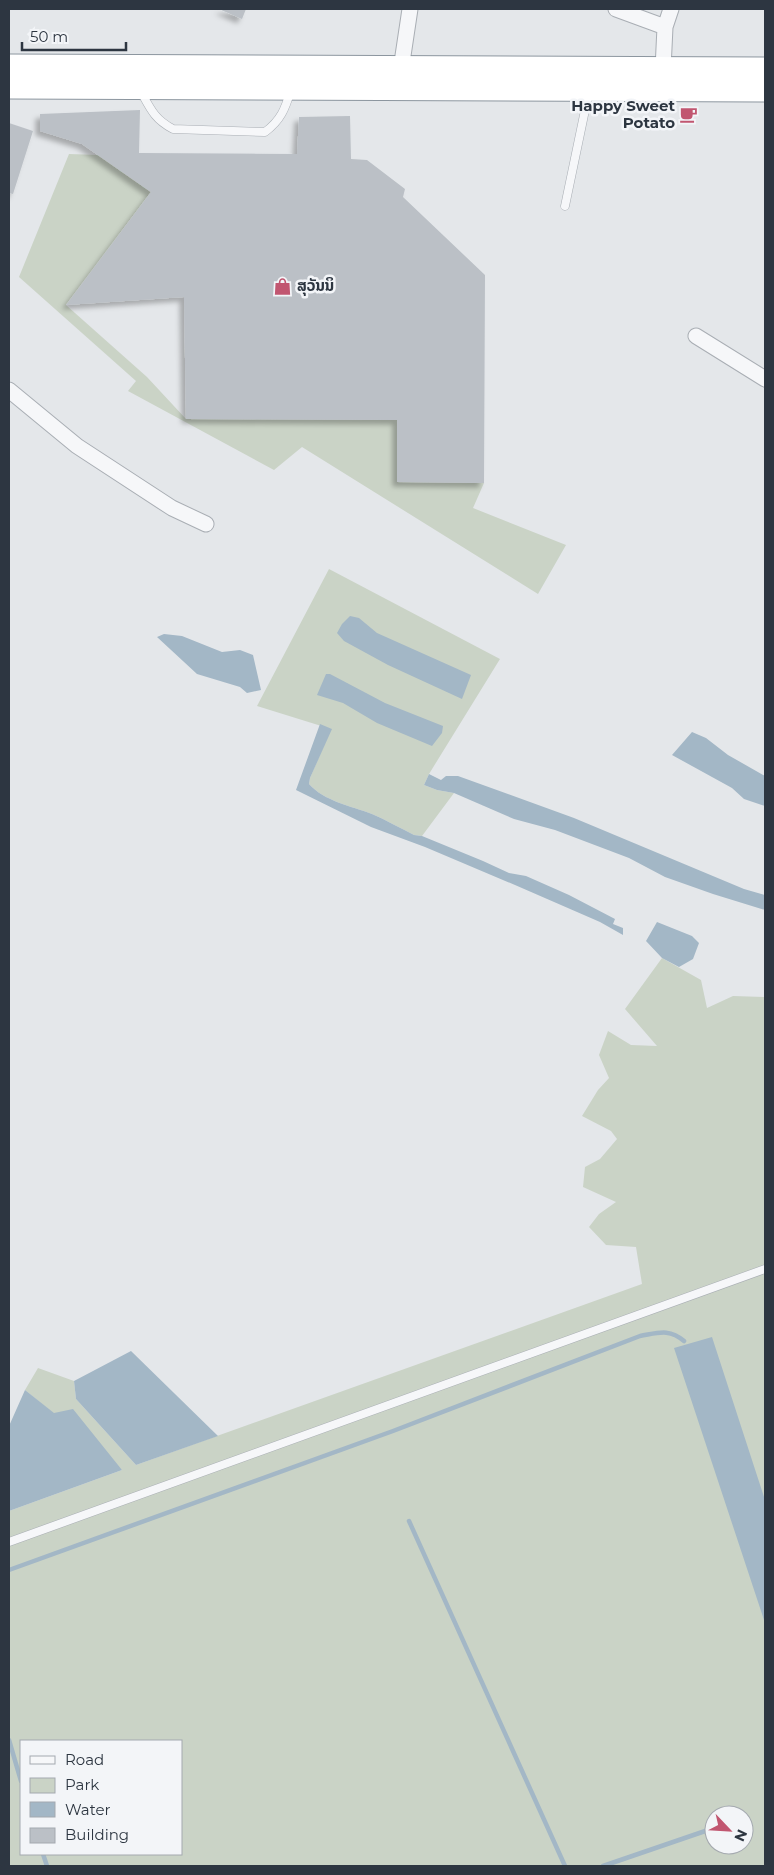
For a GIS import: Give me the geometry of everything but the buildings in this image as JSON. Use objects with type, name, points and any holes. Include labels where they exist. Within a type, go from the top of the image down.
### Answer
[{"type":"highway","points":[[9,67],[590,89],[764,86]]},
{"type":"highway","points":[[9,86],[138,86],[294,78],[402,69],[663,69],[764,86]]},
{"type":"street","points":[[402,69],[410,9]]},
{"type":"street","points":[[616,9],[665,27]]},
{"type":"street","points":[[663,69],[665,27],[671,9]]},
{"type":"street","points":[[696,336],[765,379]]},
{"type":"street","points":[[9,390],[77,446],[172,508],[206,524]]},
{"type":"lane","points":[[138,86],[153,114],[161,123],[173,130],[265,132],[276,124],[286,107],[294,78]]},
{"type":"lane","points":[[565,206],[590,89]]},
{"type":"lane","points":[[9,1542],[765,1269]]},
{"type":"green space","points":[[69,154],[98,155],[151,192],[66,305],[147,377],[186,419],[397,420],[397,482],[484,483],[473,508],[566,545],[538,594],[302,447],[274,470],[128,391],[136,381],[19,277]]},
{"type":"green space","points":[[329,569],[500,659],[424,785],[454,793],[422,836],[414,835],[372,814],[330,799],[315,790],[309,784],[310,778],[331,729],[257,706]]},
{"type":"green space","points":[[662,958],[701,980],[707,1008],[733,996],[765,997],[765,1866],[9,1866],[9,1511],[122,1470],[25,1390],[38,1368],[74,1381],[76,1399],[136,1465],[642,1284],[636,1247],[606,1245],[589,1227],[599,1214],[616,1202],[583,1187],[585,1167],[600,1159],[617,1139],[611,1131],[582,1116],[598,1090],[609,1078],[599,1055],[608,1031],[631,1045],[657,1046],[625,1009]]},
{"type":"water","points":[[350,616],[359,618],[377,633],[471,675],[462,699],[388,665],[344,641],[337,633]]},
{"type":"water","points":[[164,634],[182,636],[222,652],[240,650],[253,655],[261,690],[247,693],[240,687],[197,674],[157,637]]},
{"type":"water","points":[[326,674],[330,674],[385,703],[443,726],[442,733],[432,746],[377,723],[343,703],[317,695]]},
{"type":"water","points":[[320,724],[332,729],[309,784],[322,795],[372,814],[414,835],[422,836],[509,873],[526,876],[569,895],[615,919],[613,924],[623,928],[623,935],[600,922],[515,885],[425,847],[371,827],[296,790]]},
{"type":"water","points":[[692,732],[706,738],[728,755],[765,776],[765,806],[744,799],[732,788],[672,755]]},
{"type":"water","points":[[429,774],[441,780],[446,776],[458,776],[574,818],[744,889],[765,895],[765,910],[665,877],[629,858],[555,830],[514,819],[454,793],[424,785]]},
{"type":"water","points":[[657,922],[692,936],[699,943],[693,959],[679,967],[662,958],[646,941]]},
{"type":"water","points":[[712,1337],[765,1500],[765,1623],[674,1348]]},
{"type":"water","points":[[131,1351],[218,1436],[136,1465],[76,1399],[74,1381]]},
{"type":"water","points":[[25,1390],[54,1413],[73,1409],[122,1470],[9,1511],[9,1426]]},
{"type":"waterway","points":[[9,1570],[393,1431],[640,1336],[663,1332],[673,1334],[684,1341]]},
{"type":"waterway","points":[[409,1521],[565,1866]]},
{"type":"waterway","points":[[9,1740],[20,1778]]},
{"type":"waterway","points":[[603,1866],[704,1831]]},
{"type":"waterway","points":[[43,1855],[47,1866]]},
{"type":"place","name":"Happy Sweet Potato","points":[[689,115]]},
{"type":"place","name":"ສຸວັນນິ","points":[[283,286]]}]
